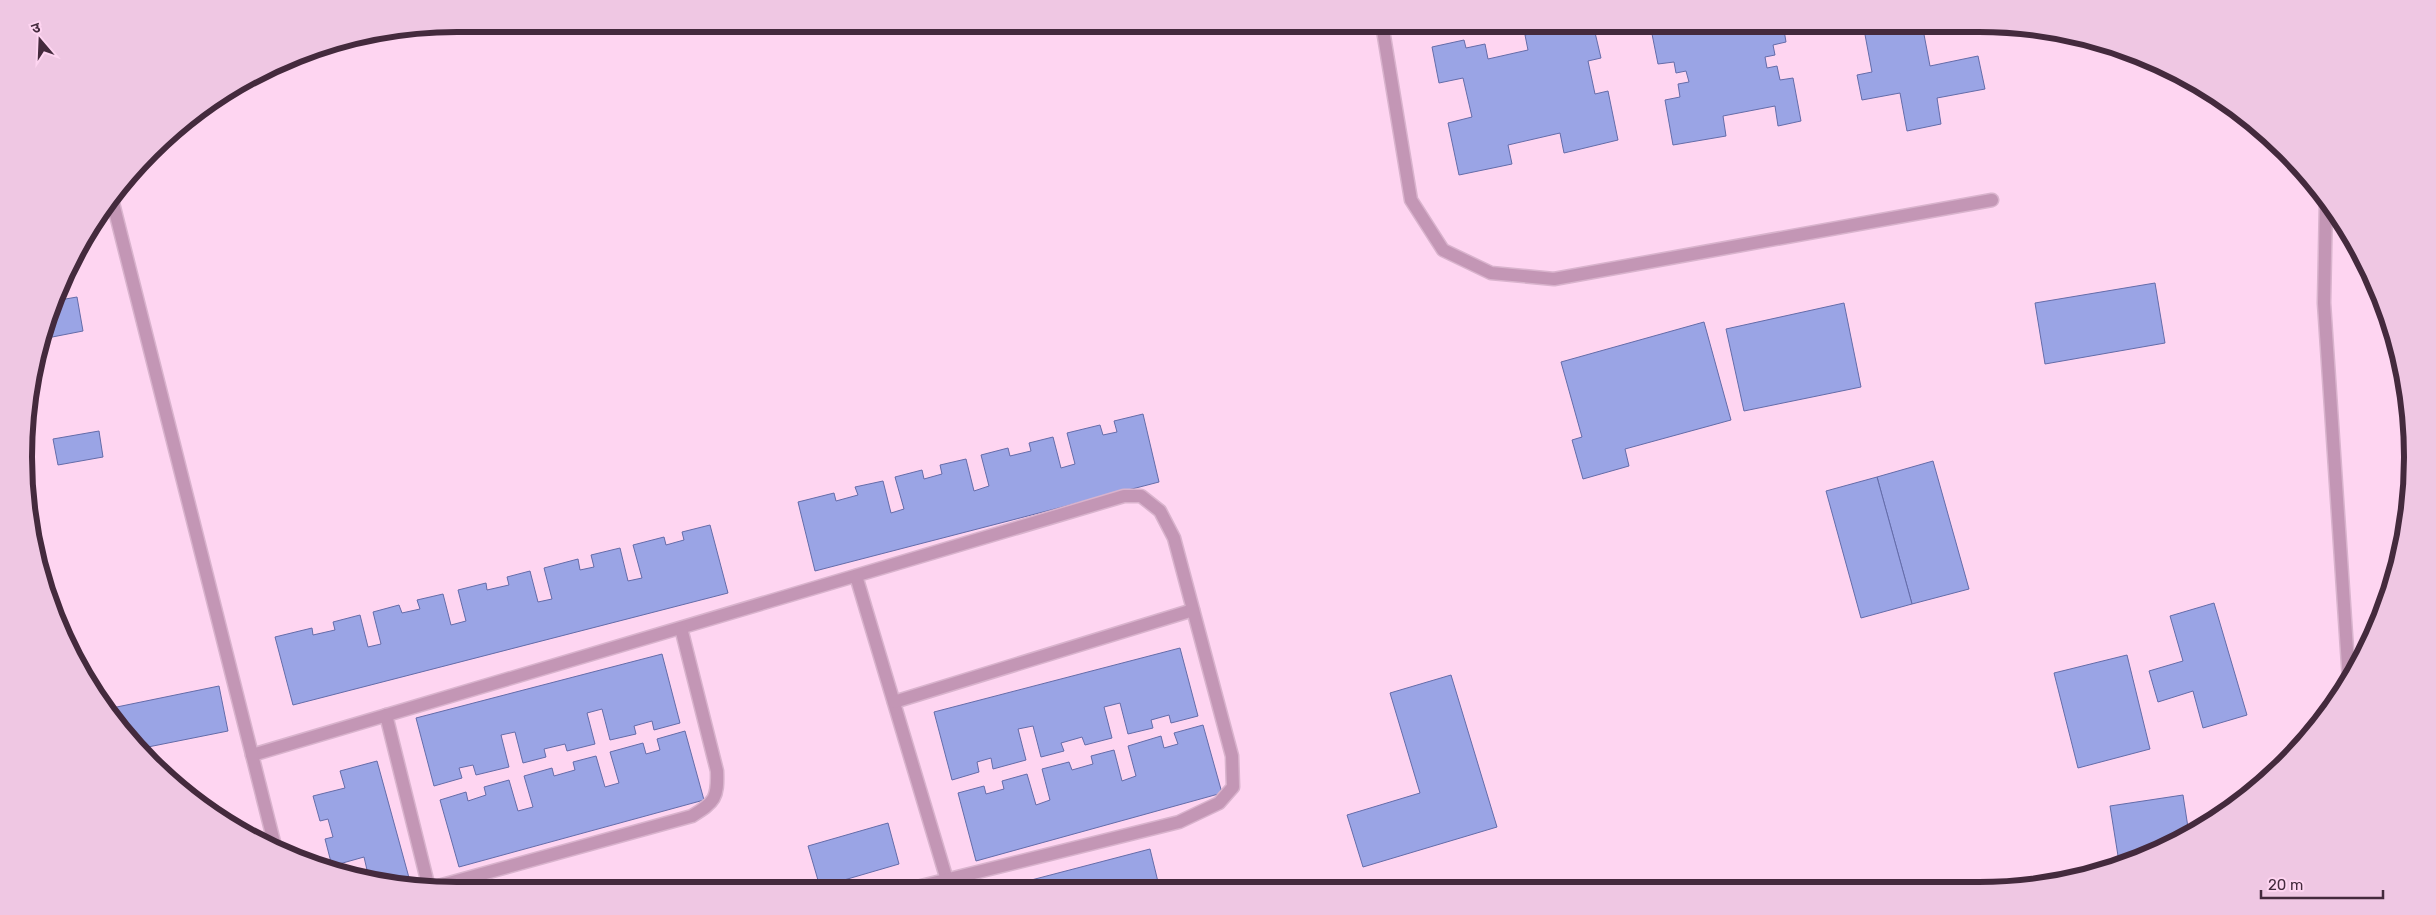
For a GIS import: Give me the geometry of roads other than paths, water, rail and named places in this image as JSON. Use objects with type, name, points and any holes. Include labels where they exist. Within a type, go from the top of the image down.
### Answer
[{"type":"street","points":[[1383,32],[1411,200],[1443,250],[1491,273],[1554,278],[1992,200]]},
{"type":"street","points":[[114,207],[274,841]]},
{"type":"street","points":[[2326,212],[2324,303],[2348,668]]},
{"type":"street","points":[[252,755],[1124,496],[1142,496],[1160,511],[1174,538],[1232,756],[1233,787],[1220,803],[1178,822],[939,882]]},
{"type":"street","points":[[856,576],[947,880]]},
{"type":"street","points":[[894,702],[1193,610]]},
{"type":"street","points":[[452,882],[692,816],[712,804],[718,790],[716,771],[681,628]]},
{"type":"street","points":[[386,715],[428,882]]}]
